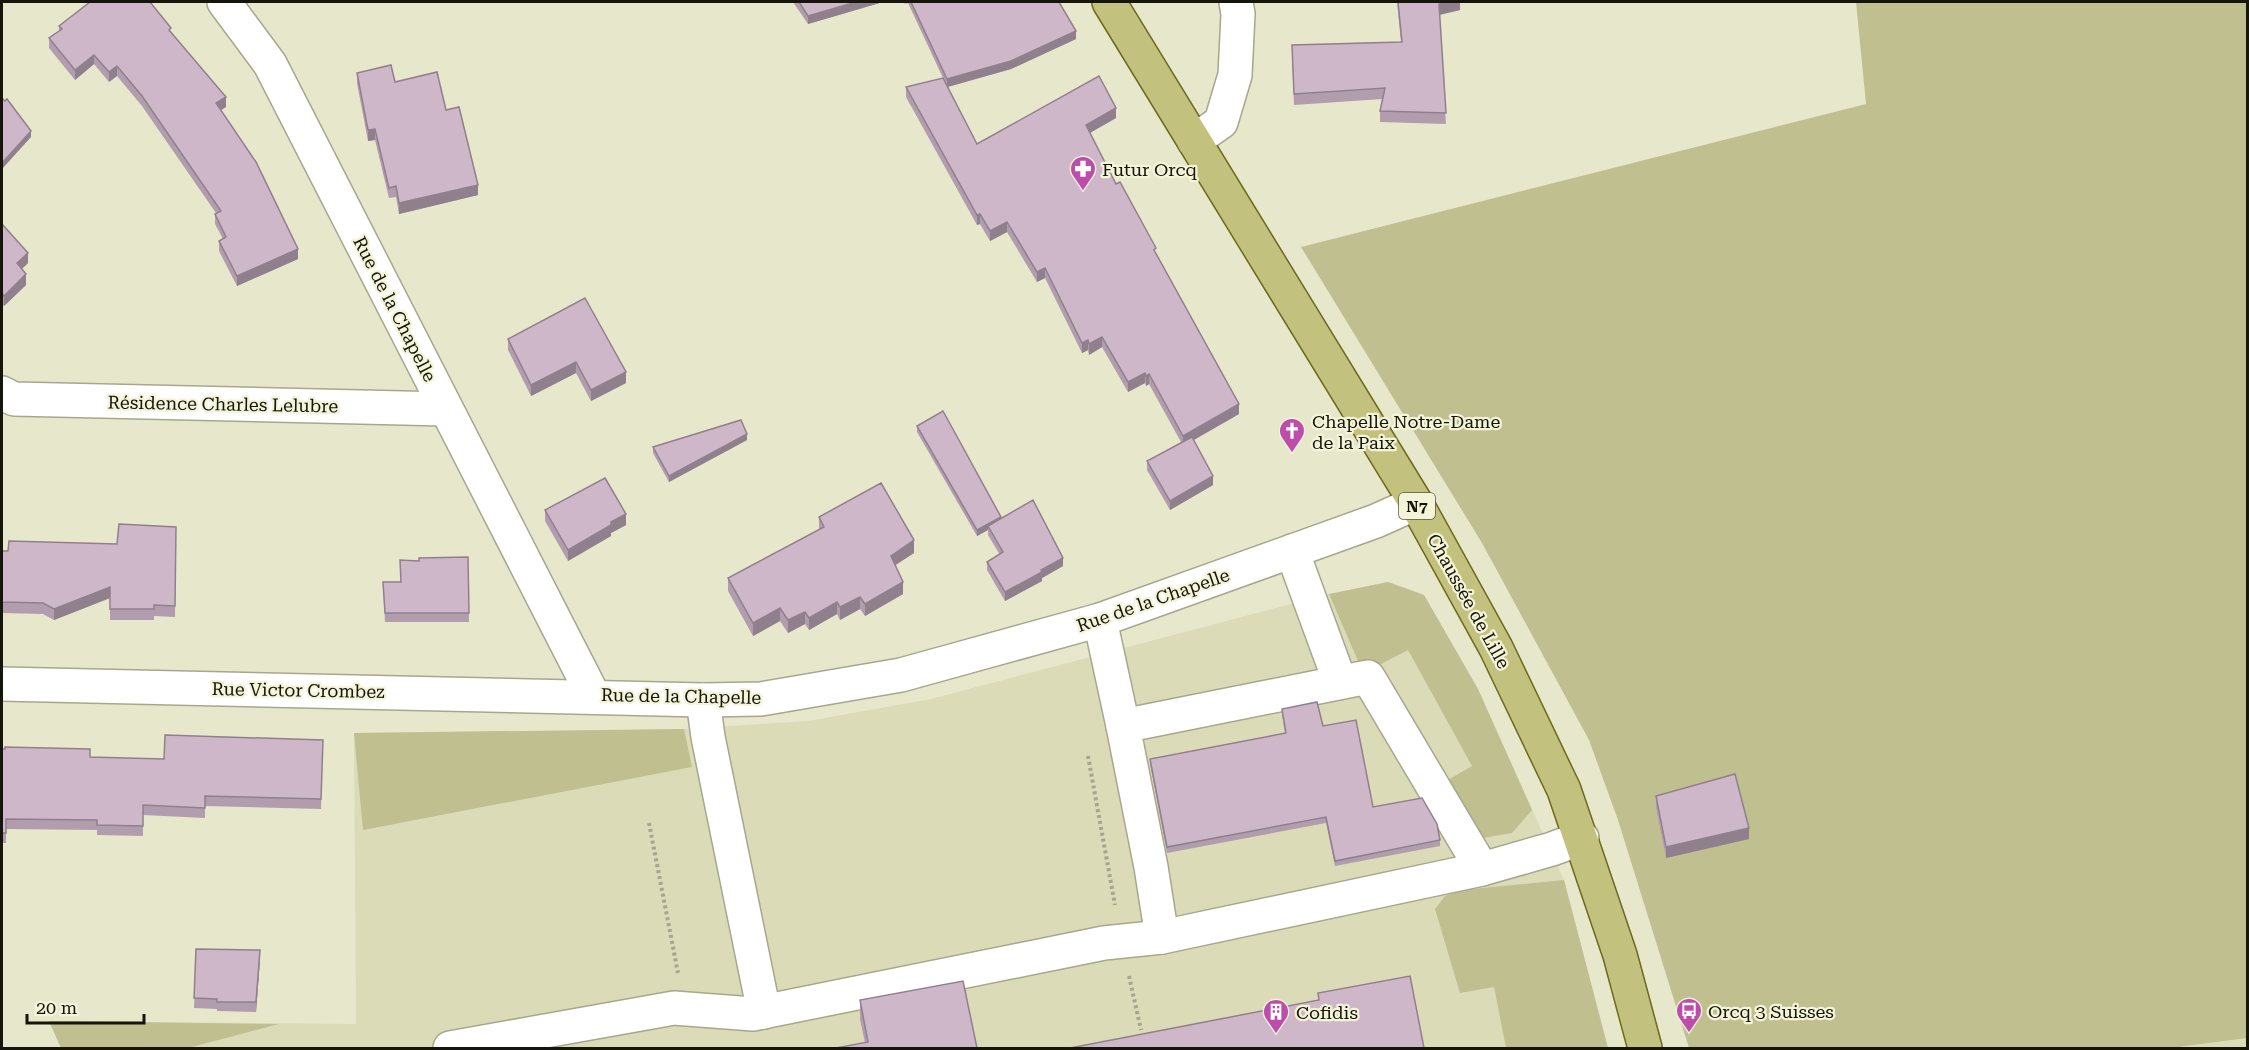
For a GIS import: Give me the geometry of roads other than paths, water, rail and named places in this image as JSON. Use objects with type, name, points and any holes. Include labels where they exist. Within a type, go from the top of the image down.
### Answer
[{"type":"main road","name":"Chaussée de Lille","points":[[1109,2],[1416,503],[1496,648],[1564,790],[1582,838],[1620,955],[1645,1048]]},
{"type":"street","name":"Rue de la Chapelle","points":[[224,2],[270,64],[594,697],[762,699],[878,680],[986,653],[1100,620],[1376,521],[1416,503]]},
{"type":"street","points":[[1194,141],[1221,122],[1235,75],[1238,14],[1236,2]]},
{"type":"street","name":"Résidence Charles Lelubre","points":[[2,393],[14,399],[446,409]]},
{"type":"street","points":[[1292,550],[1340,682]]},
{"type":"street","points":[[1100,620],[1151,867],[1162,937]]},
{"type":"street","points":[[1123,726],[1368,677],[1482,869]]},
{"type":"street","name":"Rue Victor Crombez","points":[[2,684],[594,697]]},
{"type":"street","points":[[703,700],[708,737],[764,1011]]},
{"type":"street","points":[[450,1048],[674,1008],[753,1014],[1104,943],[1162,937],[1482,869],[1582,838]]},
{"type":"place","name":"Futur Orcq","points":[[1083,192]]},
{"type":"place","name":"Chapelle Notre-Dame de la Paix","points":[[1292,454]]},
{"type":"place","name":"Orcq 3 Suisses","points":[[1689,1034]]},
{"type":"place","name":"Cofidis","points":[[1276,1035]]}]
